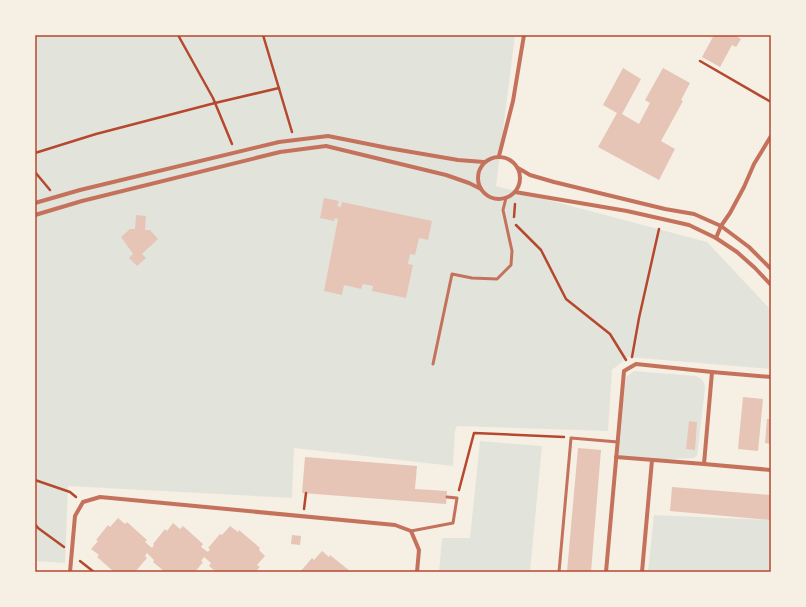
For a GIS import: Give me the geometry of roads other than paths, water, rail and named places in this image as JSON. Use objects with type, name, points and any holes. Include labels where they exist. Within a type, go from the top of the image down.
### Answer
[{"type":"street","points":[[500,156],[513,101],[524,35]]},
{"type":"street","points":[[35,203],[80,190],[279,142],[328,136],[450,159],[484,162]]},
{"type":"street","points":[[716,238],[721,226],[744,187],[754,164],[771,136]]},
{"type":"street","points":[[35,215],[82,201],[280,152],[326,146],[446,175],[470,183],[481,189]]},
{"type":"street","points":[[500,156],[510,159],[515,163],[521,178],[519,186],[511,196],[494,199],[484,194],[478,184],[478,172],[480,167],[488,159],[500,156]]},
{"type":"street","points":[[518,168],[530,174],[554,182],[665,209],[694,214],[721,226],[749,247],[771,269]]},
{"type":"street","points":[[515,192],[627,211],[689,225],[716,238],[737,252],[771,285]]},
{"type":"street","points":[[606,572],[624,371],[636,364],[771,377]]},
{"type":"street","points":[[704,464],[712,372]]},
{"type":"street","points":[[616,457],[771,470]]},
{"type":"street","points":[[642,572],[652,460]]},
{"type":"street","points":[[70,572],[75,516],[82,502],[100,497],[395,525],[411,531],[419,550],[417,572]]},
{"type":"lane","points":[[433,364],[452,274],[472,278],[497,279],[511,265],[512,251],[503,210],[506,198]]},
{"type":"lane","points":[[559,572],[571,438],[618,442]]},
{"type":"lane","points":[[411,531],[453,523],[457,498],[446,497]]}]
